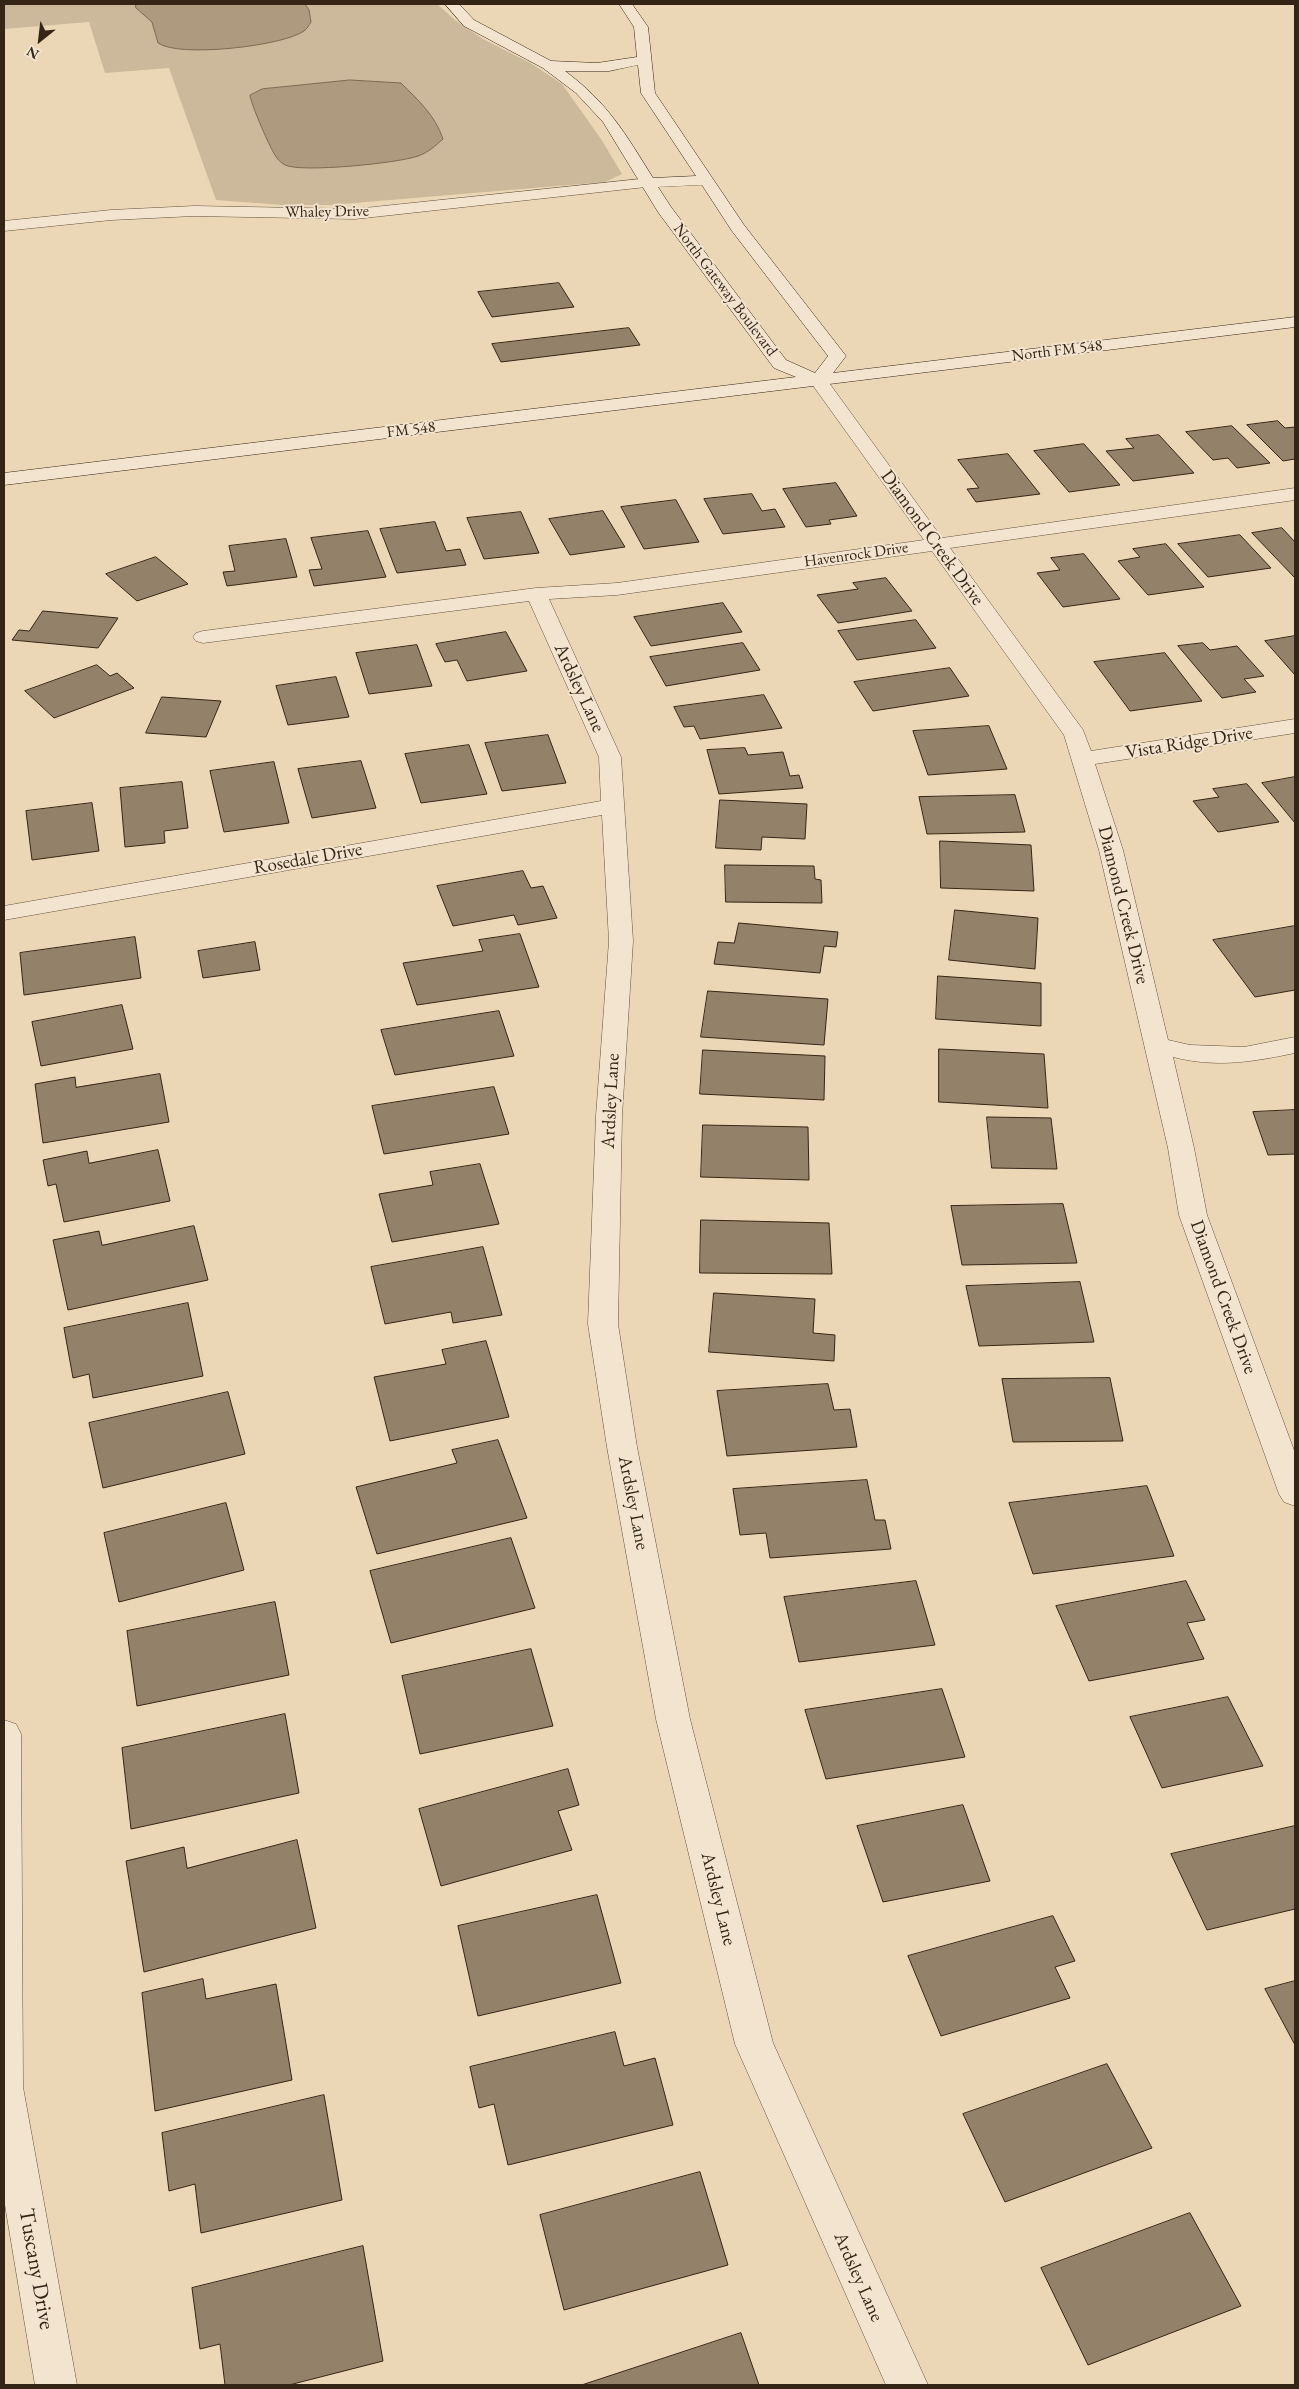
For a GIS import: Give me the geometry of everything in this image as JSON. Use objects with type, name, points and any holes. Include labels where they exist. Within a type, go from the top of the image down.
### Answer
[{"type":"street","name":"North Gateway Boulevard","points":[[452,4],[469,24],[548,65],[581,90],[609,120],[650,183],[664,209],[780,364],[818,380]]},
{"type":"street","points":[[626,4],[642,27],[648,93],[738,228],[837,356],[818,380]]},
{"type":"street","points":[[548,65],[599,68],[624,65],[645,59]]},
{"type":"street","name":"Whaley Drive","points":[[4,226],[111,215],[194,211],[355,214],[650,183],[706,180]]},
{"type":"street","name":"North FM 548","points":[[818,380],[1295,322]]},
{"type":"street","name":"FM 548","points":[[4,479],[818,380]]},
{"type":"street","name":"Diamond Creek Drive","points":[[818,380],[1075,735],[1111,850],[1181,1148],[1193,1215],[1295,1491]]},
{"type":"street","name":"Havenrock Drive","points":[[203,637],[536,594],[618,589],[1295,494]]},
{"type":"street","name":"Ardsley Lane","points":[[536,594],[610,757],[621,941],[609,1116],[603,1324],[622,1447],[673,1719],[754,2044],[907,2385]]},
{"type":"street","name":"Vista Ridge Drive","points":[[1082,759],[1295,726]]},
{"type":"street","name":"Rosedale Drive","points":[[4,913],[613,806]]},
{"type":"street","points":[[1157,1045],[1190,1053],[1244,1055],[1295,1045]]},
{"type":"street","name":"Tuscany Drive","points":[[4,1734],[4,2087],[56,2385]]},
{"type":"shaded area","points":[[4,4],[437,4],[455,20],[483,39],[532,64],[562,84],[601,139],[622,174],[605,182],[330,205],[283,205],[216,200],[169,68],[105,73],[89,22],[4,29]]},
{"type":"shaded area","points":[[136,4],[305,4],[309,10],[311,22],[304,31],[275,41],[231,48],[187,50],[158,43],[152,22],[136,8]]},
{"type":"shaded area","points":[[350,80],[401,83],[431,115],[443,139],[432,149],[408,159],[330,168],[295,167],[281,162],[274,154],[266,137],[250,95],[262,89]]},
{"type":"building","points":[[559,283],[574,307],[492,317],[478,292]]},
{"type":"building","points":[[629,328],[640,345],[501,362],[492,344]]},
{"type":"building","points":[[1278,421],[1285,428],[1295,427],[1295,459],[1283,461],[1247,425]]},
{"type":"building","points":[[1232,426],[1270,463],[1237,468],[1228,458],[1213,460],[1186,432]]},
{"type":"building","points":[[1159,435],[1194,473],[1133,481],[1106,451],[1134,448],[1126,439]]},
{"type":"building","points":[[1084,444],[1120,485],[1069,492],[1034,451]]},
{"type":"building","points":[[1008,454],[1040,494],[976,502],[967,489],[979,488],[958,460]]},
{"type":"building","points":[[836,483],[857,516],[829,520],[831,524],[806,527],[783,489]]},
{"type":"building","points":[[752,494],[762,511],[775,509],[785,527],[723,534],[704,499]]},
{"type":"building","points":[[676,500],[699,542],[644,549],[621,507]]},
{"type":"building","points":[[603,511],[625,547],[570,555],[549,519]]},
{"type":"building","points":[[521,512],[539,553],[484,559],[467,518]]},
{"type":"building","points":[[435,522],[446,551],[460,549],[466,565],[397,573],[380,529]]},
{"type":"building","points":[[1282,528],[1295,542],[1295,578],[1252,533]]},
{"type":"building","points":[[368,531],[386,577],[314,586],[309,570],[322,569],[311,538]]},
{"type":"building","points":[[1240,535],[1271,568],[1208,577],[1178,544]]},
{"type":"building","points":[[286,539],[297,577],[227,586],[223,572],[235,571],[229,546]]},
{"type":"building","points":[[1166,544],[1204,587],[1148,595],[1118,561],[1140,557],[1133,549]]},
{"type":"building","points":[[1084,554],[1120,599],[1063,607],[1037,573],[1060,570],[1051,558]]},
{"type":"building","points":[[156,557],[188,584],[137,601],[106,574]]},
{"type":"building","points":[[886,578],[912,611],[838,623],[817,595],[858,589],[853,583]]},
{"type":"building","points":[[723,603],[742,632],[651,646],[634,617]]},
{"type":"building","points":[[43,611],[118,618],[98,648],[12,640],[19,630],[29,631]]},
{"type":"building","points":[[916,620],[936,648],[857,660],[838,631]]},
{"type":"building","points":[[506,632],[527,671],[467,681],[457,660],[445,662],[436,644]]},
{"type":"building","points":[[1295,636],[1295,675],[1265,641]]},
{"type":"building","points":[[743,643],[760,670],[666,686],[650,657]]},
{"type":"building","points":[[1203,643],[1210,650],[1237,646],[1264,676],[1244,679],[1256,692],[1222,698],[1178,646]]},
{"type":"building","points":[[417,645],[432,686],[369,694],[356,653]]},
{"type":"building","points":[[1165,653],[1202,701],[1130,711],[1094,662]]},
{"type":"building","points":[[97,665],[110,676],[117,673],[134,688],[54,718],[25,691]]},
{"type":"building","points":[[950,668],[969,696],[873,711],[854,682]]},
{"type":"building","points":[[336,677],[349,717],[288,725],[276,686]]},
{"type":"building","points":[[764,695],[782,728],[700,739],[694,726],[684,727],[674,707]]},
{"type":"building","points":[[162,697],[221,701],[206,737],[146,733]]},
{"type":"building","points":[[989,726],[1007,769],[928,775],[913,731]]},
{"type":"building","points":[[548,735],[566,783],[502,791],[485,743]]},
{"type":"building","points":[[469,745],[487,794],[421,803],[405,754]]},
{"type":"building","points":[[745,748],[748,755],[783,752],[790,776],[799,775],[803,788],[719,794],[707,750]]},
{"type":"building","points":[[361,761],[376,808],[312,818],[298,769]]},
{"type":"building","points":[[274,762],[289,823],[224,832],[210,771]]},
{"type":"building","points":[[1295,777],[1295,823],[1262,783]]},
{"type":"building","points":[[182,782],[188,828],[164,831],[165,843],[125,847],[120,788]]},
{"type":"building","points":[[1247,784],[1279,822],[1218,832],[1193,801],[1219,797],[1213,789]]},
{"type":"building","points":[[1015,795],[1025,832],[927,834],[919,797]]},
{"type":"building","points":[[720,800],[807,804],[805,839],[762,837],[761,850],[716,848]]},
{"type":"building","points":[[92,803],[99,851],[32,860],[26,811]]},
{"type":"building","points":[[940,841],[1031,845],[1034,891],[941,888]]},
{"type":"building","points":[[725,865],[814,866],[815,879],[821,880],[822,903],[726,902]]},
{"type":"building","points":[[523,871],[531,888],[543,886],[557,918],[518,925],[514,915],[453,926],[437,886]]},
{"type":"building","points":[[955,910],[1038,918],[1035,969],[949,960]]},
{"type":"building","points":[[739,923],[838,932],[836,947],[824,946],[820,973],[714,964],[718,942],[734,943]]},
{"type":"building","points":[[1295,926],[1295,990],[1255,997],[1213,940]]},
{"type":"building","points":[[520,934],[539,987],[417,1005],[403,963],[483,951],[479,940]]},
{"type":"building","points":[[135,937],[141,978],[24,995],[20,953]]},
{"type":"building","points":[[255,942],[260,970],[203,978],[198,951]]},
{"type":"building","points":[[938,976],[1041,983],[1041,1026],[936,1019]]},
{"type":"building","points":[[708,991],[828,999],[824,1045],[701,1037]]},
{"type":"building","points":[[122,1005],[133,1049],[41,1066],[32,1022]]},
{"type":"building","points":[[499,1011],[514,1056],[395,1075],[381,1030]]},
{"type":"building","points":[[939,1049],[1044,1054],[1048,1108],[939,1102]]},
{"type":"building","points":[[703,1050],[825,1056],[824,1100],[700,1094]]},
{"type":"building","points":[[160,1074],[169,1122],[43,1143],[35,1084],[75,1077],[76,1087]]},
{"type":"building","points":[[494,1087],[509,1134],[384,1154],[372,1106]]},
{"type":"building","points":[[1295,1110],[1295,1154],[1268,1155],[1253,1112]]},
{"type":"building","points":[[987,1117],[1051,1118],[1057,1169],[992,1168]]},
{"type":"building","points":[[703,1125],[808,1127],[809,1180],[701,1177]]},
{"type":"building","points":[[158,1150],[170,1201],[64,1222],[56,1184],[48,1186],[43,1160],[87,1151],[89,1163]]},
{"type":"building","points":[[480,1164],[499,1224],[392,1242],[379,1194],[433,1185],[430,1172]]},
{"type":"building","points":[[1063,1204],[1077,1263],[962,1265],[951,1206]]},
{"type":"building","points":[[701,1220],[829,1223],[832,1274],[700,1273]]},
{"type":"building","points":[[194,1226],[208,1280],[68,1310],[53,1240],[99,1231],[102,1245]]},
{"type":"building","points":[[483,1247],[502,1315],[453,1323],[451,1312],[385,1324],[371,1267]]},
{"type":"building","points":[[1080,1282],[1094,1342],[979,1346],[966,1286]]},
{"type":"building","points":[[714,1293],[815,1299],[813,1333],[835,1335],[834,1361],[709,1352]]},
{"type":"building","points":[[188,1303],[203,1376],[93,1398],[89,1374],[73,1378],[64,1328]]},
{"type":"building","points":[[486,1341],[509,1417],[390,1441],[374,1377],[446,1364],[442,1350]]},
{"type":"building","points":[[1110,1378],[1123,1441],[1013,1442],[1002,1379]]},
{"type":"building","points":[[828,1384],[834,1410],[850,1409],[857,1447],[727,1456],[717,1391]]},
{"type":"building","points":[[228,1392],[245,1454],[103,1488],[89,1423]]},
{"type":"building","points":[[498,1440],[527,1518],[377,1554],[356,1487],[457,1463],[452,1450]]},
{"type":"building","points":[[867,1480],[875,1520],[885,1520],[891,1549],[770,1558],[766,1533],[740,1535],[733,1489]]},
{"type":"building","points":[[1147,1486],[1174,1556],[1033,1574],[1009,1503]]},
{"type":"building","points":[[226,1503],[244,1570],[119,1602],[104,1533]]},
{"type":"building","points":[[511,1538],[535,1608],[391,1643],[370,1571]]},
{"type":"building","points":[[916,1581],[935,1645],[799,1662],[784,1597]]},
{"type":"building","points":[[1186,1581],[1205,1620],[1187,1623],[1204,1659],[1089,1681],[1056,1606]]},
{"type":"building","points":[[275,1602],[289,1675],[137,1706],[127,1631]]},
{"type":"building","points":[[531,1649],[553,1726],[420,1754],[402,1676]]},
{"type":"building","points":[[942,1689],[965,1757],[826,1779],[805,1710]]},
{"type":"building","points":[[1228,1697],[1263,1766],[1162,1788],[1130,1717]]},
{"type":"building","points":[[285,1714],[299,1793],[131,1829],[122,1748]]},
{"type":"building","points":[[568,1769],[579,1805],[558,1811],[572,1850],[441,1886],[419,1809]]},
{"type":"building","points":[[963,1805],[990,1881],[883,1902],[857,1826]]},
{"type":"building","points":[[1295,1826],[1295,1909],[1207,1930],[1171,1854]]},
{"type":"building","points":[[297,1840],[316,1928],[144,1972],[126,1861],[184,1847],[187,1868]]},
{"type":"building","points":[[597,1895],[621,1983],[478,2016],[458,1926]]},
{"type":"building","points":[[1053,1916],[1075,1961],[1055,1967],[1070,1998],[941,2036],[908,1956]]},
{"type":"building","points":[[203,1979],[206,1999],[276,1984],[292,2080],[155,2111],[142,1993]]},
{"type":"building","points":[[1295,1981],[1295,2045],[1265,1989]]},
{"type":"building","points":[[615,2032],[624,2066],[655,2058],[673,2125],[508,2165],[494,2104],[479,2108],[470,2067]]},
{"type":"building","points":[[1107,2064],[1152,2148],[1005,2202],[963,2114]]},
{"type":"building","points":[[324,2095],[342,2200],[201,2233],[195,2184],[169,2191],[162,2133]]},
{"type":"building","points":[[700,2172],[728,2265],[564,2310],[540,2215]]},
{"type":"building","points":[[1190,2213],[1241,2306],[1088,2365],[1041,2268]]},
{"type":"building","points":[[363,2246],[383,2361],[289,2385],[225,2385],[220,2344],[200,2349],[192,2288]]},
{"type":"building","points":[[741,2333],[759,2385],[582,2385]]}]
